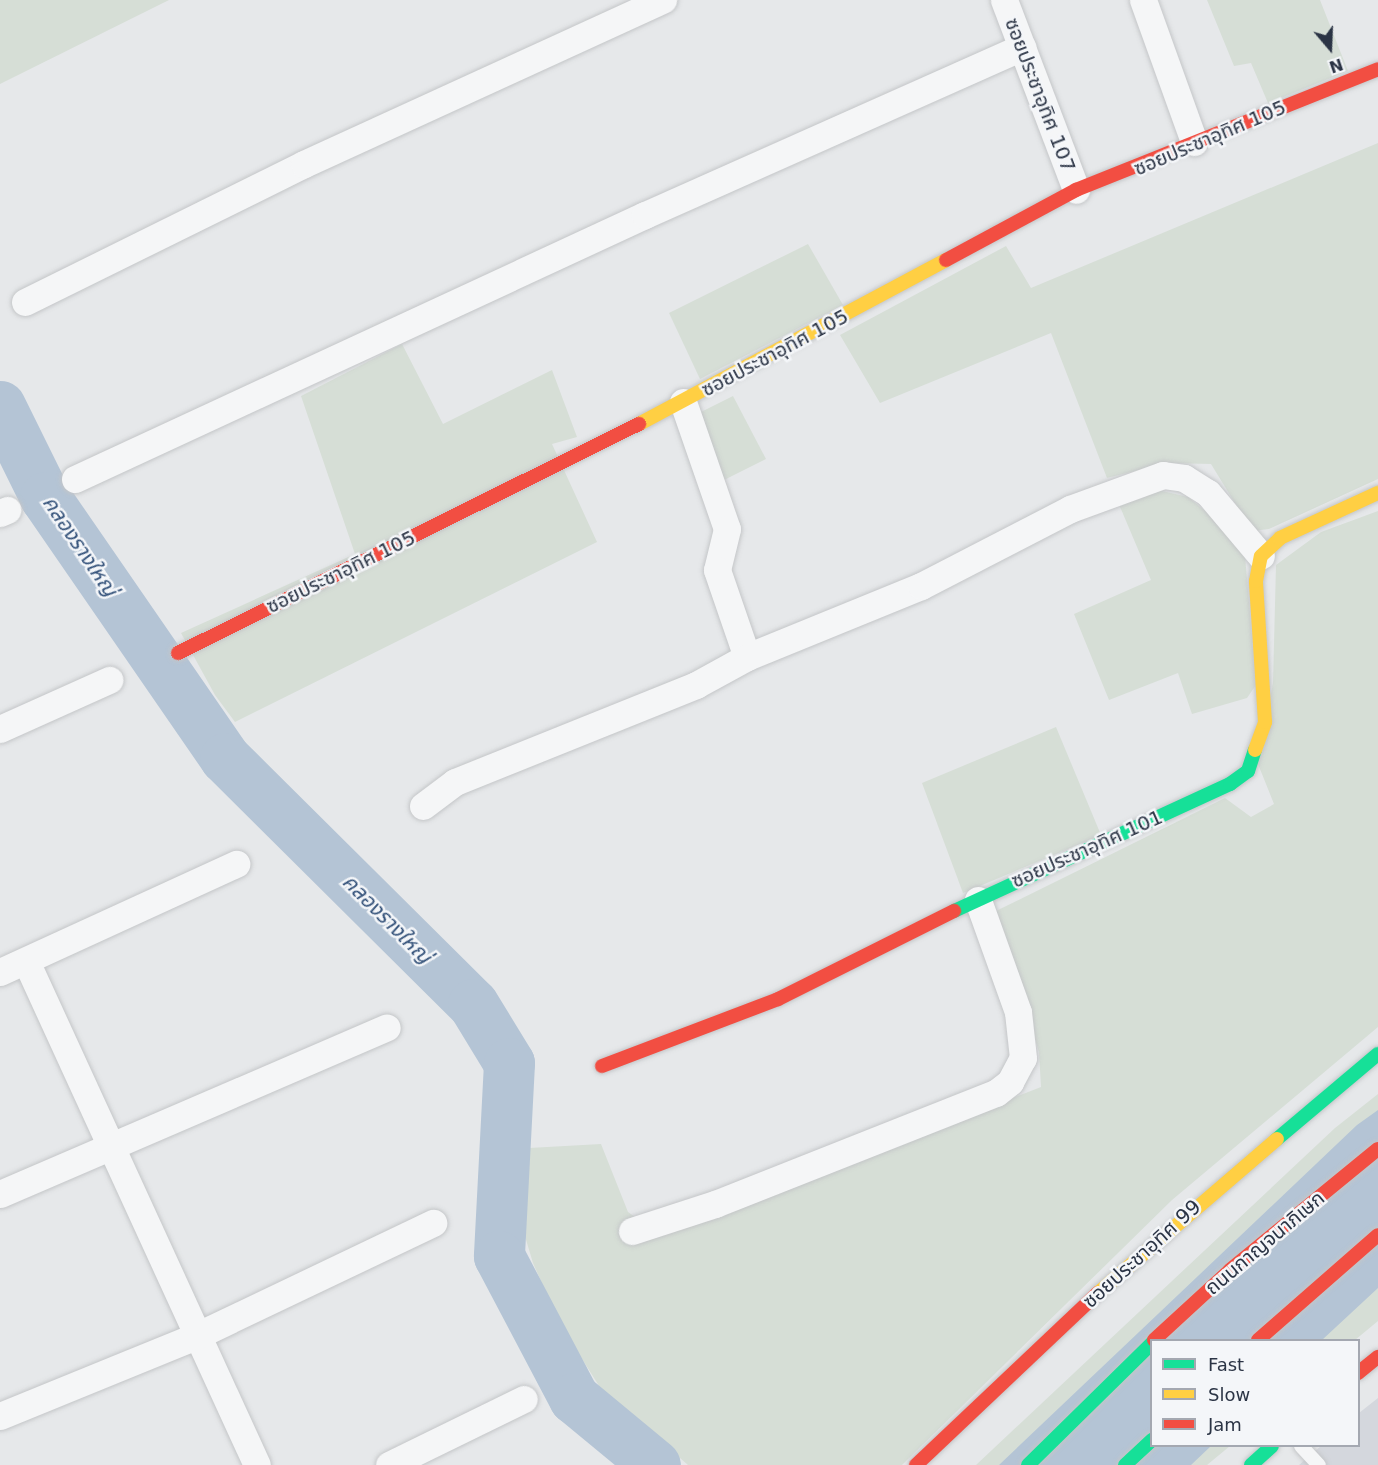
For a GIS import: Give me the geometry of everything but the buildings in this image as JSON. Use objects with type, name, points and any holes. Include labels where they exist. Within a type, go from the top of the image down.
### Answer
[{"type":"main road","name":"ซอยประชาอุทิศ 105","points":[[178,653],[683,402],[1076,190],[1116,178],[1194,142],[1378,69]]},
{"type":"main road","points":[[1261,556],[1280,538],[1378,493]]},
{"type":"main road","name":"ซอยประชาอุทิศ 101","points":[[602,1066],[778,999],[978,900],[1230,783],[1248,771],[1265,722],[1256,581],[1261,556]]},
{"type":"main road","name":"ซอยประชาอุทิศ 99","points":[[916,1465],[1175,1224],[1378,1054]]},
{"type":"main road","name":"ถนนกาญจนาภิเษก","points":[[1156,1339],[1230,1270],[1378,1149]]},
{"type":"main road","points":[[1260,1339],[1378,1235]]},
{"type":"main road","name":"ถนนกาญจนาภิเษก","points":[[1028,1465],[1150,1345]]},
{"type":"main road","points":[[1360,1372],[1378,1357]]},
{"type":"main road","points":[[1125,1465],[1150,1442]]},
{"type":"main road","points":[[1251,1465],[1271,1447]]},
{"type":"street","points":[[25,302],[304,164],[663,0]]},
{"type":"street","name":"ซอยประชาอุทิศ 107","points":[[1004,0],[1076,190]]},
{"type":"street","points":[[1143,0],[1194,142]]},
{"type":"street","points":[[75,479],[645,215],[1022,47]]},
{"type":"street","points":[[683,402],[727,529],[717,570],[747,657]]},
{"type":"street","points":[[423,806],[455,782],[696,686],[747,657],[921,586],[1070,509],[1163,475],[1184,478],[1208,493],[1261,556]]},
{"type":"street","points":[[0,729],[109,680]]},
{"type":"street","points":[[0,972],[236,864]]},
{"type":"street","points":[[632,1231],[715,1204],[996,1093],[1010,1082],[1023,1058],[1018,1012],[978,900]]},
{"type":"street","points":[[26,961],[256,1465]]},
{"type":"street","points":[[0,1194],[112,1148],[387,1027]]},
{"type":"street","points":[[0,1416],[196,1336],[433,1222]]},
{"type":"street","points":[[389,1465],[524,1400]]},
{"type":"lane","points":[[1302,1447],[1319,1465]]},
{"type":"shaded area","points":[[0,0],[169,0],[0,84]]},
{"type":"shaded area","points":[[1207,0],[1320,0],[1348,71],[1268,103],[1251,63],[1234,66]]},
{"type":"shaded area","points":[[1378,143],[1378,479],[1269,529],[1252,531],[1211,464],[1167,463],[1107,478],[1051,333],[880,403],[840,335],[1006,246],[1031,288]]},
{"type":"shaded area","points":[[808,244],[843,305],[700,379],[669,313]]},
{"type":"shaded area","points":[[402,344],[443,424],[552,370],[577,437],[552,444],[597,542],[235,722],[215,695],[181,633],[355,554],[301,396]]},
{"type":"shaded area","points":[[733,396],[766,459],[722,481],[695,415]]},
{"type":"shaded area","points":[[1149,488],[1188,497],[1217,521],[1245,556],[1256,685],[1247,698],[1192,714],[1178,673],[1109,700],[1074,614],[1151,580],[1118,502]]},
{"type":"shaded area","points":[[1378,511],[1378,1027],[1172,1200],[902,1465],[688,1465],[601,1389],[560,1324],[533,1263],[521,1223],[529,1148],[601,1144],[628,1212],[661,1236],[1041,1087],[1039,1052],[996,911],[1225,798],[1251,817],[1274,804],[1258,764],[1273,683],[1276,565],[1321,532]]},
{"type":"shaded area","points":[[1056,727],[1101,835],[963,893],[922,783]]},
{"type":"shaded area","points":[[1378,1094],[1378,1321],[1356,1339],[1150,1339],[1150,1447],[1229,1447],[1207,1465],[976,1465],[1335,1128]]},
{"type":"shaded area","points":[[1378,1398],[1378,1465],[1299,1465],[1320,1447],[1360,1447],[1360,1412]]},
{"type":"water","points":[[1378,1110],[1378,1288],[1323,1339],[1150,1339],[1150,1447],[1210,1447],[1191,1465],[999,1465],[1357,1125]]},
{"type":"waterway","name":"คลองรางใหญ่","points":[[0,406],[45,497],[225,758],[473,1004],[509,1063],[499,1256],[574,1398],[655,1465]]},
{"type":"traffic: fast","points":[[954,911],[1230,784],[1248,771],[1255,750]]},
{"type":"traffic: fast","points":[[1277,1139],[1378,1054]]},
{"type":"traffic: fast","points":[[1028,1465],[1150,1345]]},
{"type":"traffic: fast","points":[[1125,1465],[1150,1442]]},
{"type":"traffic: fast","points":[[1251,1465],[1271,1447]]},
{"type":"traffic: slow","points":[[639,424],[946,260]]},
{"type":"traffic: slow","points":[[1255,750],[1265,722],[1256,581],[1261,556],[1280,538],[1378,493]]},
{"type":"traffic: slow","points":[[1098,1293],[1277,1139]]},
{"type":"traffic: jam","points":[[946,260],[1076,190],[1378,69]]},
{"type":"traffic: jam","points":[[178,653],[639,424]]},
{"type":"traffic: jam","points":[[602,1066],[778,999],[954,911]]},
{"type":"traffic: jam","points":[[1155,1339],[1230,1270],[1378,1149]]},
{"type":"traffic: jam","points":[[1259,1339],[1378,1235]]},
{"type":"traffic: jam","points":[[916,1465],[1098,1293]]},
{"type":"traffic: jam","points":[[1360,1371],[1378,1357]]}]
